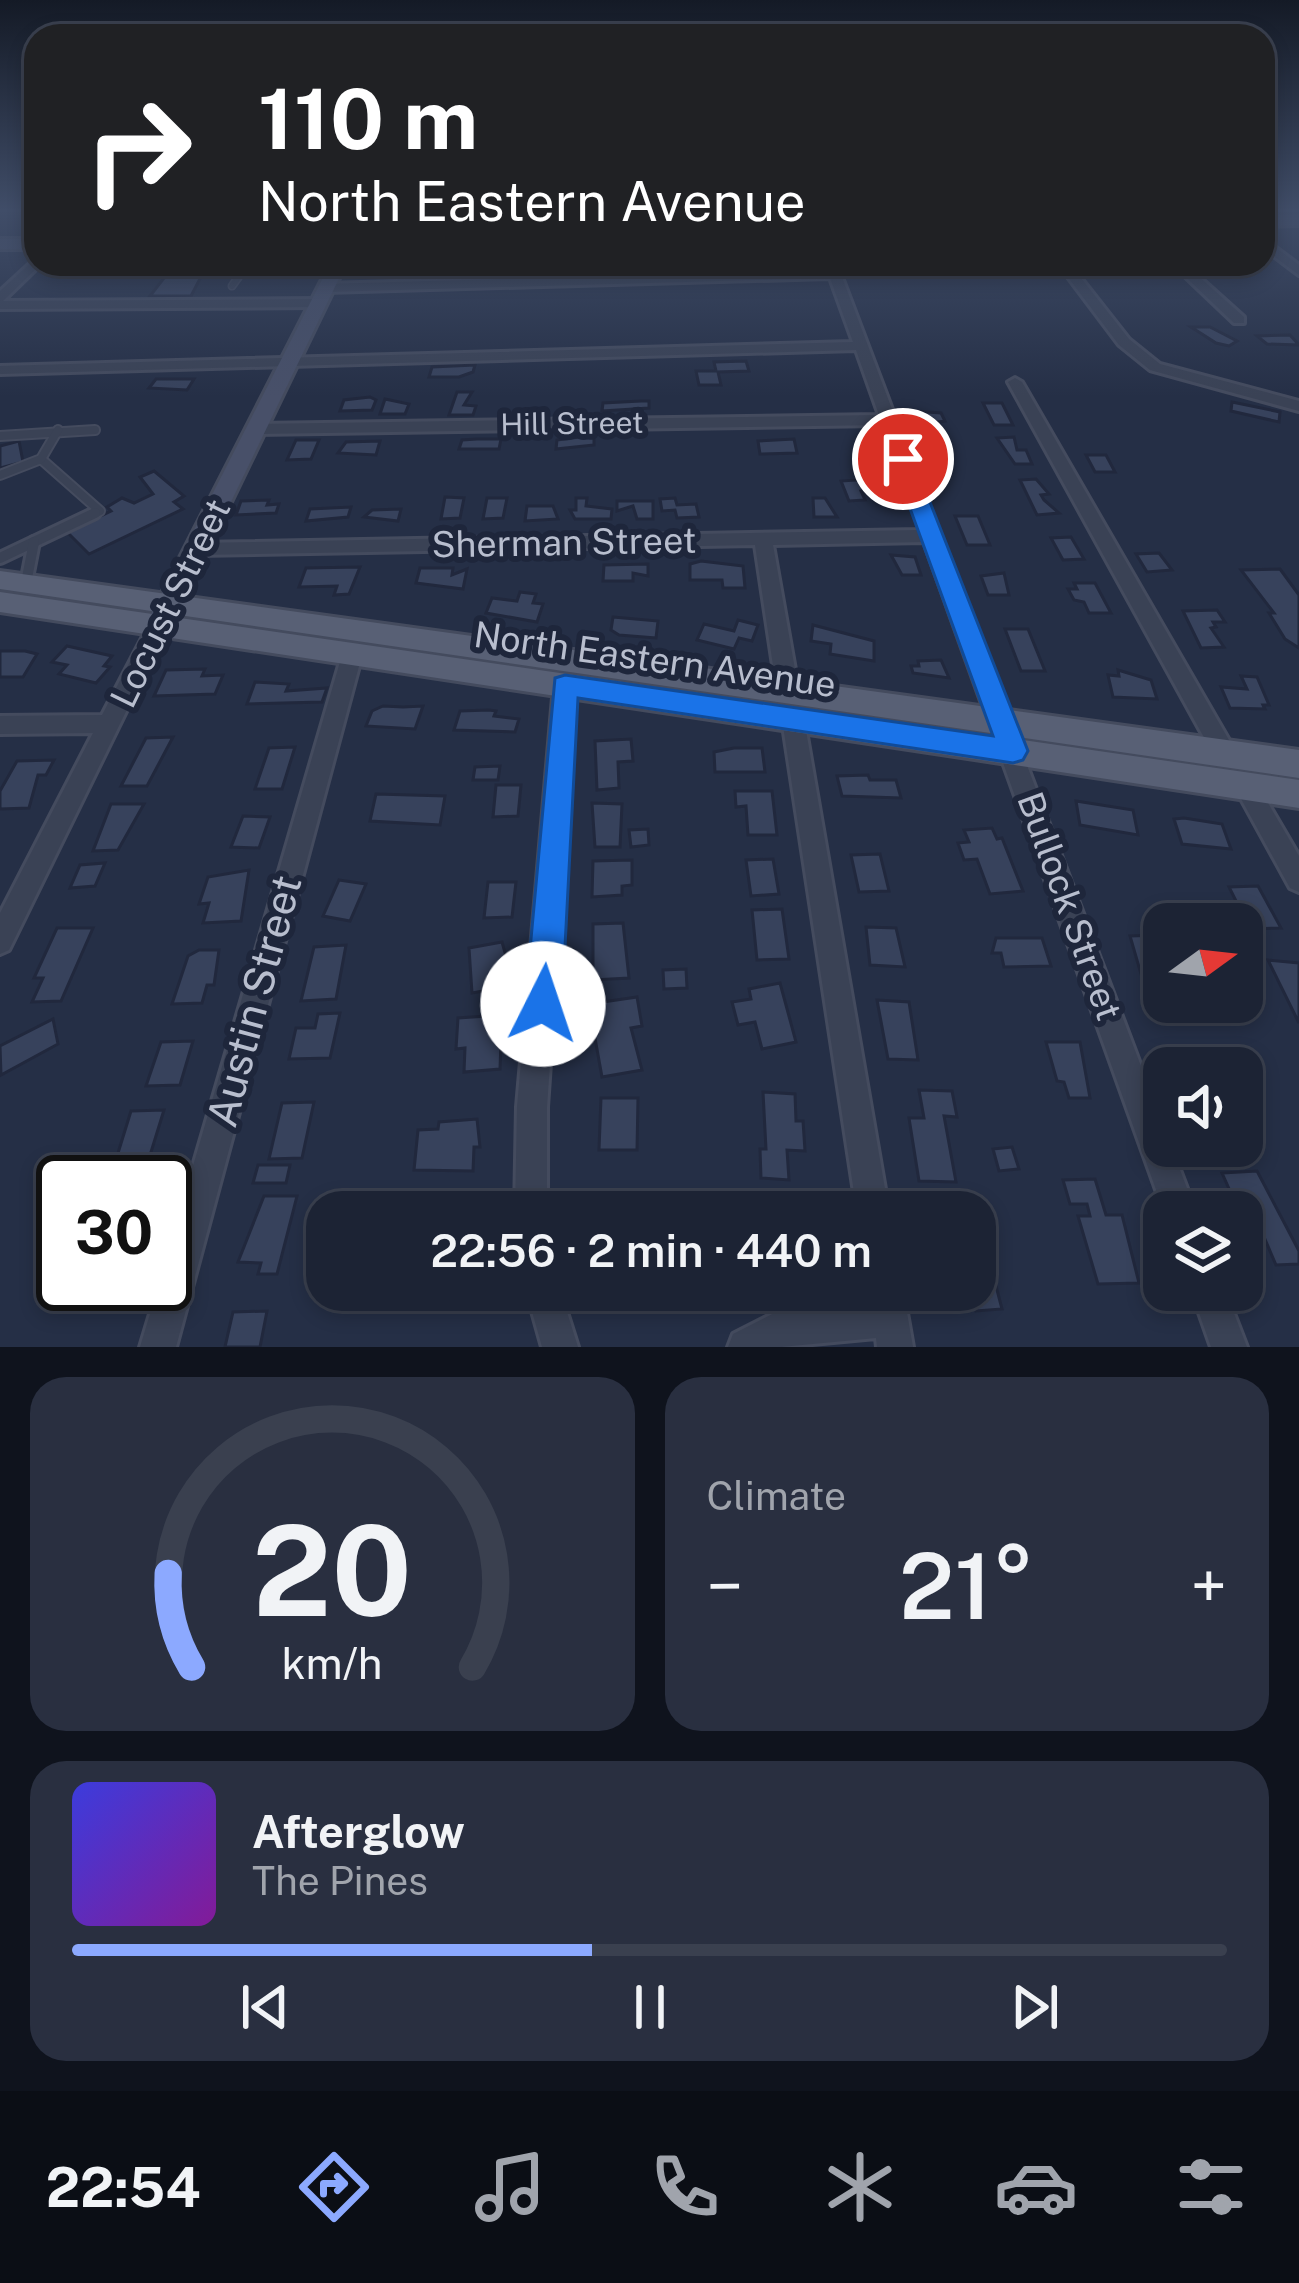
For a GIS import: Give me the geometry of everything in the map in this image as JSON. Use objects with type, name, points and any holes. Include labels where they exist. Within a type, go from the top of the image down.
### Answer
[{"type":"main road","name":"North Eastern Avenue","points":[[13,581],[352,655],[565,686],[791,705]]},
{"type":"main road","name":"North Eastern Avenue","points":[[0,602],[163,615],[791,705],[1007,737],[1299,794]]},
{"type":"main road","name":"North Eastern Avenue","points":[[1007,737],[1299,764]]},
{"type":"street","points":[[0,301],[24,275]]},
{"type":"street","name":"Locust Street","points":[[0,941],[332,276]]},
{"type":"street","points":[[0,301],[321,296],[639,276]]},
{"type":"street","name":"Bullock Street","points":[[835,276],[1172,1191]]},
{"type":"street","points":[[1073,276],[1124,342],[1155,368],[1299,406]]},
{"type":"street","points":[[1191,276],[1239,320]]},
{"type":"street","points":[[0,370],[861,346]]},
{"type":"street","points":[[1015,382],[1226,754]]},
{"type":"street","name":"Hill Street","points":[[256,429],[888,420]]},
{"type":"street","name":"Sherman Street","points":[[196,549],[932,536]]},
{"type":"street","points":[[763,540],[870,1191]]},
{"type":"street","name":"Austin Street","points":[[158,1347],[352,655]]},
{"type":"street","points":[[531,1191],[532,1107],[565,686]]},
{"type":"street","points":[[0,725],[110,724]]},
{"type":"street","points":[[1246,786],[1299,880]]},
{"type":"street","points":[[550,1311],[560,1347]]},
{"type":"street","points":[[1216,1311],[1229,1347]]},
{"type":"street","points":[[746,1347],[782,1327],[890,1319]]},
{"type":"lane","points":[[232,286],[239,276]]},
{"type":"lane","points":[[0,475],[41,459],[58,430]]},
{"type":"lane","points":[[0,436],[95,430]]},
{"type":"lane","points":[[0,557],[100,511],[41,459]]},
{"type":"lane","points":[[13,581],[34,542]]},
{"type":"building","points":[[166,276],[201,276],[191,296],[150,296]]},
{"type":"building","points":[[1191,327],[1210,327],[1237,341],[1229,346],[1216,343]]},
{"type":"building","points":[[1290,335],[1299,345],[1267,344],[1257,336]]},
{"type":"building","points":[[746,361],[749,371],[718,372],[721,385],[699,385],[696,371],[716,371],[714,362]]},
{"type":"building","points":[[475,365],[473,372],[459,377],[429,377],[432,367]]},
{"type":"building","points":[[156,379],[194,379],[187,390],[149,388]]},
{"type":"building","points":[[457,392],[472,392],[464,405],[476,406],[473,415],[449,415]]},
{"type":"building","points":[[385,399],[409,404],[405,414],[380,414]]},
{"type":"building","points":[[344,400],[376,400],[372,410],[340,411]]},
{"type":"building","points":[[649,401],[649,408],[602,411],[603,403]]},
{"type":"building","points":[[1232,402],[1280,412],[1279,422],[1231,411]]},
{"type":"building","points":[[983,403],[1002,403],[1013,425],[994,425]]},
{"type":"building","points":[[913,411],[941,413],[945,421],[938,422],[943,433],[923,433]]},
{"type":"building","points":[[594,435],[594,445],[556,449],[557,440]]},
{"type":"building","points":[[1014,437],[1017,450],[1026,450],[1032,464],[1015,464],[997,438]]},
{"type":"building","points":[[501,439],[499,449],[459,449],[462,440]]},
{"type":"building","points":[[794,439],[797,453],[760,454],[758,441]]},
{"type":"building","points":[[296,440],[319,440],[311,459],[287,460]]},
{"type":"building","points":[[19,441],[23,462],[0,468],[0,446]]},
{"type":"building","points":[[380,441],[376,455],[338,453],[346,442]]},
{"type":"building","points":[[1086,455],[1106,455],[1115,472],[1095,472]]},
{"type":"building","points":[[154,471],[184,496],[174,502],[183,509],[89,554],[67,532],[111,511],[107,507],[122,498],[134,503],[153,494],[140,477]]},
{"type":"building","points":[[871,479],[876,490],[861,491],[865,500],[849,501],[841,481]]},
{"type":"building","points":[[1036,479],[1049,494],[1041,495],[1044,500],[1059,513],[1037,515],[1020,480]]},
{"type":"building","points":[[445,497],[464,498],[460,518],[441,519]]},
{"type":"building","points":[[487,498],[507,498],[503,518],[483,519]]},
{"type":"building","points":[[576,498],[587,498],[586,506],[612,509],[611,519],[575,519],[570,510],[576,510]]},
{"type":"building","points":[[675,498],[677,505],[696,504],[699,517],[677,518],[675,510],[662,511],[660,499]]},
{"type":"building","points":[[813,498],[825,498],[837,517],[814,517]]},
{"type":"building","points":[[269,500],[267,505],[279,504],[276,513],[236,515],[241,501]]},
{"type":"building","points":[[617,501],[653,501],[653,519],[637,519],[633,506],[617,511]]},
{"type":"building","points":[[527,506],[553,506],[558,519],[525,521]]},
{"type":"building","points":[[351,507],[348,517],[306,521],[310,509]]},
{"type":"building","points":[[401,509],[398,521],[364,517],[372,510]]},
{"type":"building","points":[[955,516],[978,516],[990,545],[967,545]]},
{"type":"building","points":[[1071,537],[1084,559],[1063,560],[1051,538]]},
{"type":"building","points":[[1159,553],[1172,570],[1147,572],[1136,554]]},
{"type":"building","points":[[891,555],[915,557],[921,575],[902,575]]},
{"type":"building","points":[[648,564],[648,576],[633,573],[633,581],[603,581],[604,565]]},
{"type":"building","points":[[690,564],[743,566],[745,588],[723,588],[722,580],[690,580]]},
{"type":"building","points":[[360,567],[349,594],[334,595],[337,586],[299,587],[306,568]]},
{"type":"building","points":[[420,568],[453,568],[452,575],[467,569],[463,589],[416,583]]},
{"type":"building","points":[[1280,569],[1299,595],[1299,648],[1285,639],[1269,613],[1274,613],[1241,570]]},
{"type":"building","points":[[1004,573],[1009,595],[988,595],[981,576]]},
{"type":"building","points":[[1074,583],[1095,583],[1111,613],[1089,613],[1068,589],[1077,589]]},
{"type":"building","points":[[520,592],[536,594],[533,603],[543,604],[537,622],[486,613],[492,598],[517,601]]},
{"type":"building","points":[[1217,610],[1225,622],[1213,622],[1216,627],[1211,628],[1224,647],[1201,648],[1183,611]]},
{"type":"building","points":[[613,617],[658,621],[656,638],[619,635],[611,630]]},
{"type":"building","points":[[738,620],[758,625],[752,641],[739,638],[734,649],[697,640],[704,624],[734,631]]},
{"type":"building","points":[[813,625],[874,641],[874,661],[830,654],[831,644],[811,641]]},
{"type":"building","points":[[1005,629],[1028,629],[1045,671],[1021,671]]},
{"type":"building","points":[[67,646],[112,656],[104,666],[110,667],[96,683],[59,674],[67,665],[52,662]]},
{"type":"building","points":[[0,651],[37,654],[23,677],[0,677]]},
{"type":"building","points":[[941,660],[949,678],[913,673],[911,666],[919,666],[918,661]]},
{"type":"building","points":[[205,669],[202,676],[223,675],[215,694],[154,696],[166,670]]},
{"type":"building","points":[[1118,670],[1151,680],[1157,699],[1113,697],[1108,675],[1119,676]]},
{"type":"building","points":[[1241,676],[1257,677],[1269,705],[1263,705],[1265,709],[1230,708],[1221,687],[1247,689]]},
{"type":"building","points":[[255,682],[289,684],[286,691],[327,688],[322,702],[247,704]]},
{"type":"building","points":[[383,706],[423,706],[415,729],[366,726],[372,711]]},
{"type":"building","points":[[460,711],[496,711],[494,716],[519,719],[515,732],[454,730]]},
{"type":"building","points":[[173,737],[147,786],[121,786],[146,738]]},
{"type":"building","points":[[631,739],[633,761],[618,762],[619,788],[597,790],[595,741]]},
{"type":"building","points":[[295,747],[282,789],[255,789],[269,748]]},
{"type":"building","points":[[762,748],[765,772],[715,772],[714,752]]},
{"type":"building","points":[[54,760],[46,775],[38,775],[29,808],[0,809],[0,791],[17,761]]},
{"type":"building","points":[[500,766],[498,780],[473,780],[475,767]]},
{"type":"building","points":[[868,775],[870,780],[896,780],[901,798],[842,796],[837,776]]},
{"type":"building","points":[[496,785],[521,785],[518,816],[493,817]]},
{"type":"building","points":[[735,791],[772,791],[777,835],[748,835],[746,806],[736,807]]},
{"type":"building","points":[[376,794],[445,796],[440,825],[370,821]]},
{"type":"building","points":[[1076,801],[1133,810],[1138,835],[1080,825]]},
{"type":"building","points":[[592,803],[622,804],[620,847],[595,847]]},
{"type":"building","points":[[111,804],[144,804],[118,850],[93,851]]},
{"type":"building","points":[[243,816],[270,817],[259,848],[231,847]]},
{"type":"building","points":[[1174,819],[1222,824],[1231,849],[1182,844]]},
{"type":"building","points":[[992,828],[997,839],[1002,838],[1023,891],[990,894],[977,859],[964,860],[958,843],[969,842],[964,830]]},
{"type":"building","points":[[648,829],[649,845],[631,847],[629,830]]},
{"type":"building","points":[[880,854],[889,891],[859,892],[851,855]]},
{"type":"building","points":[[773,859],[779,894],[751,896],[746,860]]},
{"type":"building","points":[[632,860],[632,885],[622,886],[622,895],[592,897],[593,861]]},
{"type":"building","points":[[105,863],[95,886],[70,888],[80,865]]},
{"type":"building","points":[[249,870],[241,921],[203,923],[209,903],[199,904],[208,877]]},
{"type":"building","points":[[339,880],[366,884],[350,921],[323,916]]},
{"type":"building","points":[[488,882],[516,882],[512,917],[484,918]]},
{"type":"building","points":[[1258,886],[1281,928],[1263,929],[1263,903],[1237,903],[1229,887]]},
{"type":"building","points":[[782,909],[789,959],[757,960],[752,910]]},
{"type":"building","points":[[623,923],[629,978],[593,980],[593,924]]},
{"type":"building","points":[[866,927],[896,928],[905,967],[870,965]]},
{"type":"building","points":[[57,928],[93,928],[61,1001],[32,1002],[43,978],[34,978]]},
{"type":"building","points":[[1130,936],[1143,936],[1143,974],[1141,974]]},
{"type":"building","points":[[996,938],[1042,938],[1051,966],[1004,967],[1001,953],[992,953]]},
{"type":"building","points":[[502,942],[508,963],[503,964],[505,987],[472,993],[469,948]]},
{"type":"building","points":[[346,945],[336,999],[301,1001],[314,947]]},
{"type":"building","points":[[199,950],[219,950],[214,985],[207,985],[202,1003],[172,1004],[188,956]]},
{"type":"building","points":[[1268,960],[1299,963],[1299,1023]]},
{"type":"building","points":[[686,969],[687,988],[664,989],[663,970]]},
{"type":"building","points":[[780,983],[796,1042],[762,1049],[755,1022],[738,1025],[732,1002],[751,999],[749,989]]},
{"type":"building","points":[[637,997],[642,1026],[631,1028],[642,1070],[602,1077],[593,1027],[599,1026],[596,1003]]},
{"type":"building","points":[[877,1000],[909,1002],[918,1060],[888,1059]]},
{"type":"building","points":[[340,1013],[330,1058],[289,1059],[296,1028],[315,1028],[318,1014]]},
{"type":"building","points":[[502,1015],[500,1069],[464,1072],[465,1048],[456,1049],[458,1018]]},
{"type":"building","points":[[53,1019],[58,1044],[1,1075],[0,1046]]},
{"type":"building","points":[[193,1041],[180,1085],[146,1086],[161,1042]]},
{"type":"building","points":[[1046,1042],[1080,1042],[1090,1098],[1069,1098],[1064,1082],[1057,1081]]},
{"type":"building","points":[[919,1090],[952,1091],[957,1117],[944,1116],[956,1182],[919,1181],[909,1118],[924,1118]]},
{"type":"building","points":[[763,1092],[795,1094],[796,1121],[803,1121],[805,1151],[787,1150],[789,1180],[761,1178],[760,1149],[766,1149]]},
{"type":"building","points":[[601,1098],[638,1098],[637,1150],[599,1150]]},
{"type":"building","points":[[314,1102],[302,1158],[269,1159],[282,1103]]},
{"type":"building","points":[[164,1110],[150,1155],[117,1155],[131,1111]]},
{"type":"building","points":[[477,1119],[480,1147],[474,1147],[473,1171],[414,1170],[418,1130],[438,1129],[439,1122]]},
{"type":"building","points":[[1012,1147],[1019,1169],[999,1171],[993,1149]]},
{"type":"building","points":[[258,1165],[290,1165],[286,1183],[253,1183]]},
{"type":"building","points":[[1257,1171],[1299,1251],[1299,1264],[1276,1265],[1263,1235],[1263,1191],[1230,1191],[1222,1173]]},
{"type":"building","points":[[1095,1179],[1106,1215],[1122,1215],[1139,1283],[1098,1284],[1078,1216],[1090,1216],[1087,1204],[1070,1204],[1063,1180]]},
{"type":"building","points":[[264,1196],[297,1196],[277,1274],[258,1274],[261,1263],[238,1262]]},
{"type":"building","points":[[267,1311],[260,1347],[225,1347],[233,1312]]},
{"type":"route","points":[[543,1004],[565,686],[1013,751],[903,459]]}]
